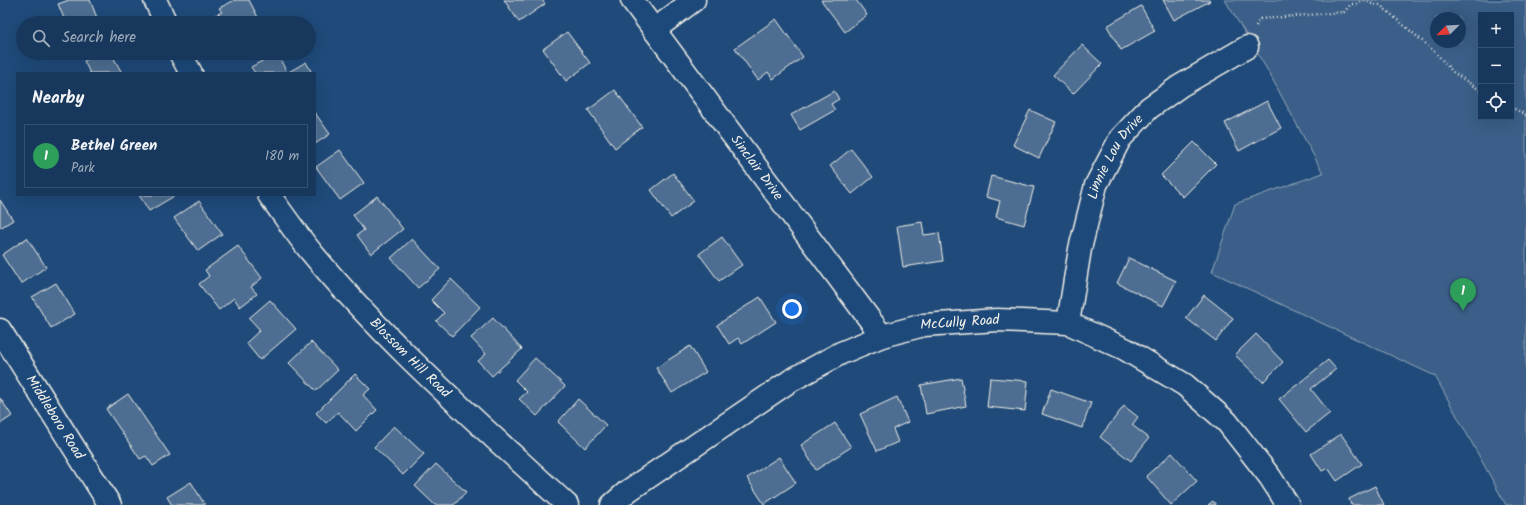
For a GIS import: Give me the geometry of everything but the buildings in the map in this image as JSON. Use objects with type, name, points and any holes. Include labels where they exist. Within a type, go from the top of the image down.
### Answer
[{"type":"street","points":[[155,0],[163,16]]},
{"type":"street","name":"Sinclair Drive","points":[[632,0],[882,336]]},
{"type":"street","points":[[654,30],[694,0]]},
{"type":"street","name":"Linnie Lou Drive","points":[[1068,323],[1080,248],[1096,185],[1120,139],[1149,108],[1180,86],[1247,47]]},
{"type":"street","points":[[184,60],[190,72]]},
{"type":"street","name":"Blossom Hill Road","points":[[269,196],[312,253],[365,312],[443,389],[568,505]]},
{"type":"street","name":"McCully Road","points":[[612,505],[628,491],[790,381],[841,353],[882,336],[924,325],[997,320],[1068,323],[1125,349],[1185,385],[1227,422],[1270,477],[1288,505]]},
{"type":"street","name":"Middleboro Road","points":[[0,330],[20,359],[110,505]]},
{"type":"path","points":[[1344,12],[1351,4],[1357,4],[1364,0],[1380,5],[1434,51],[1453,72],[1478,89]]},
{"type":"path","points":[[1247,47],[1260,19],[1349,12]]},
{"type":"path","points":[[1514,109],[1526,115]]},
{"type":"shaded area","points":[[1225,0],[1526,0],[1526,505],[1506,505],[1435,376],[1212,272],[1235,204],[1323,173],[1268,71]]},
{"type":"place","name":"Bethel Green","points":[[1463,311]]}]
